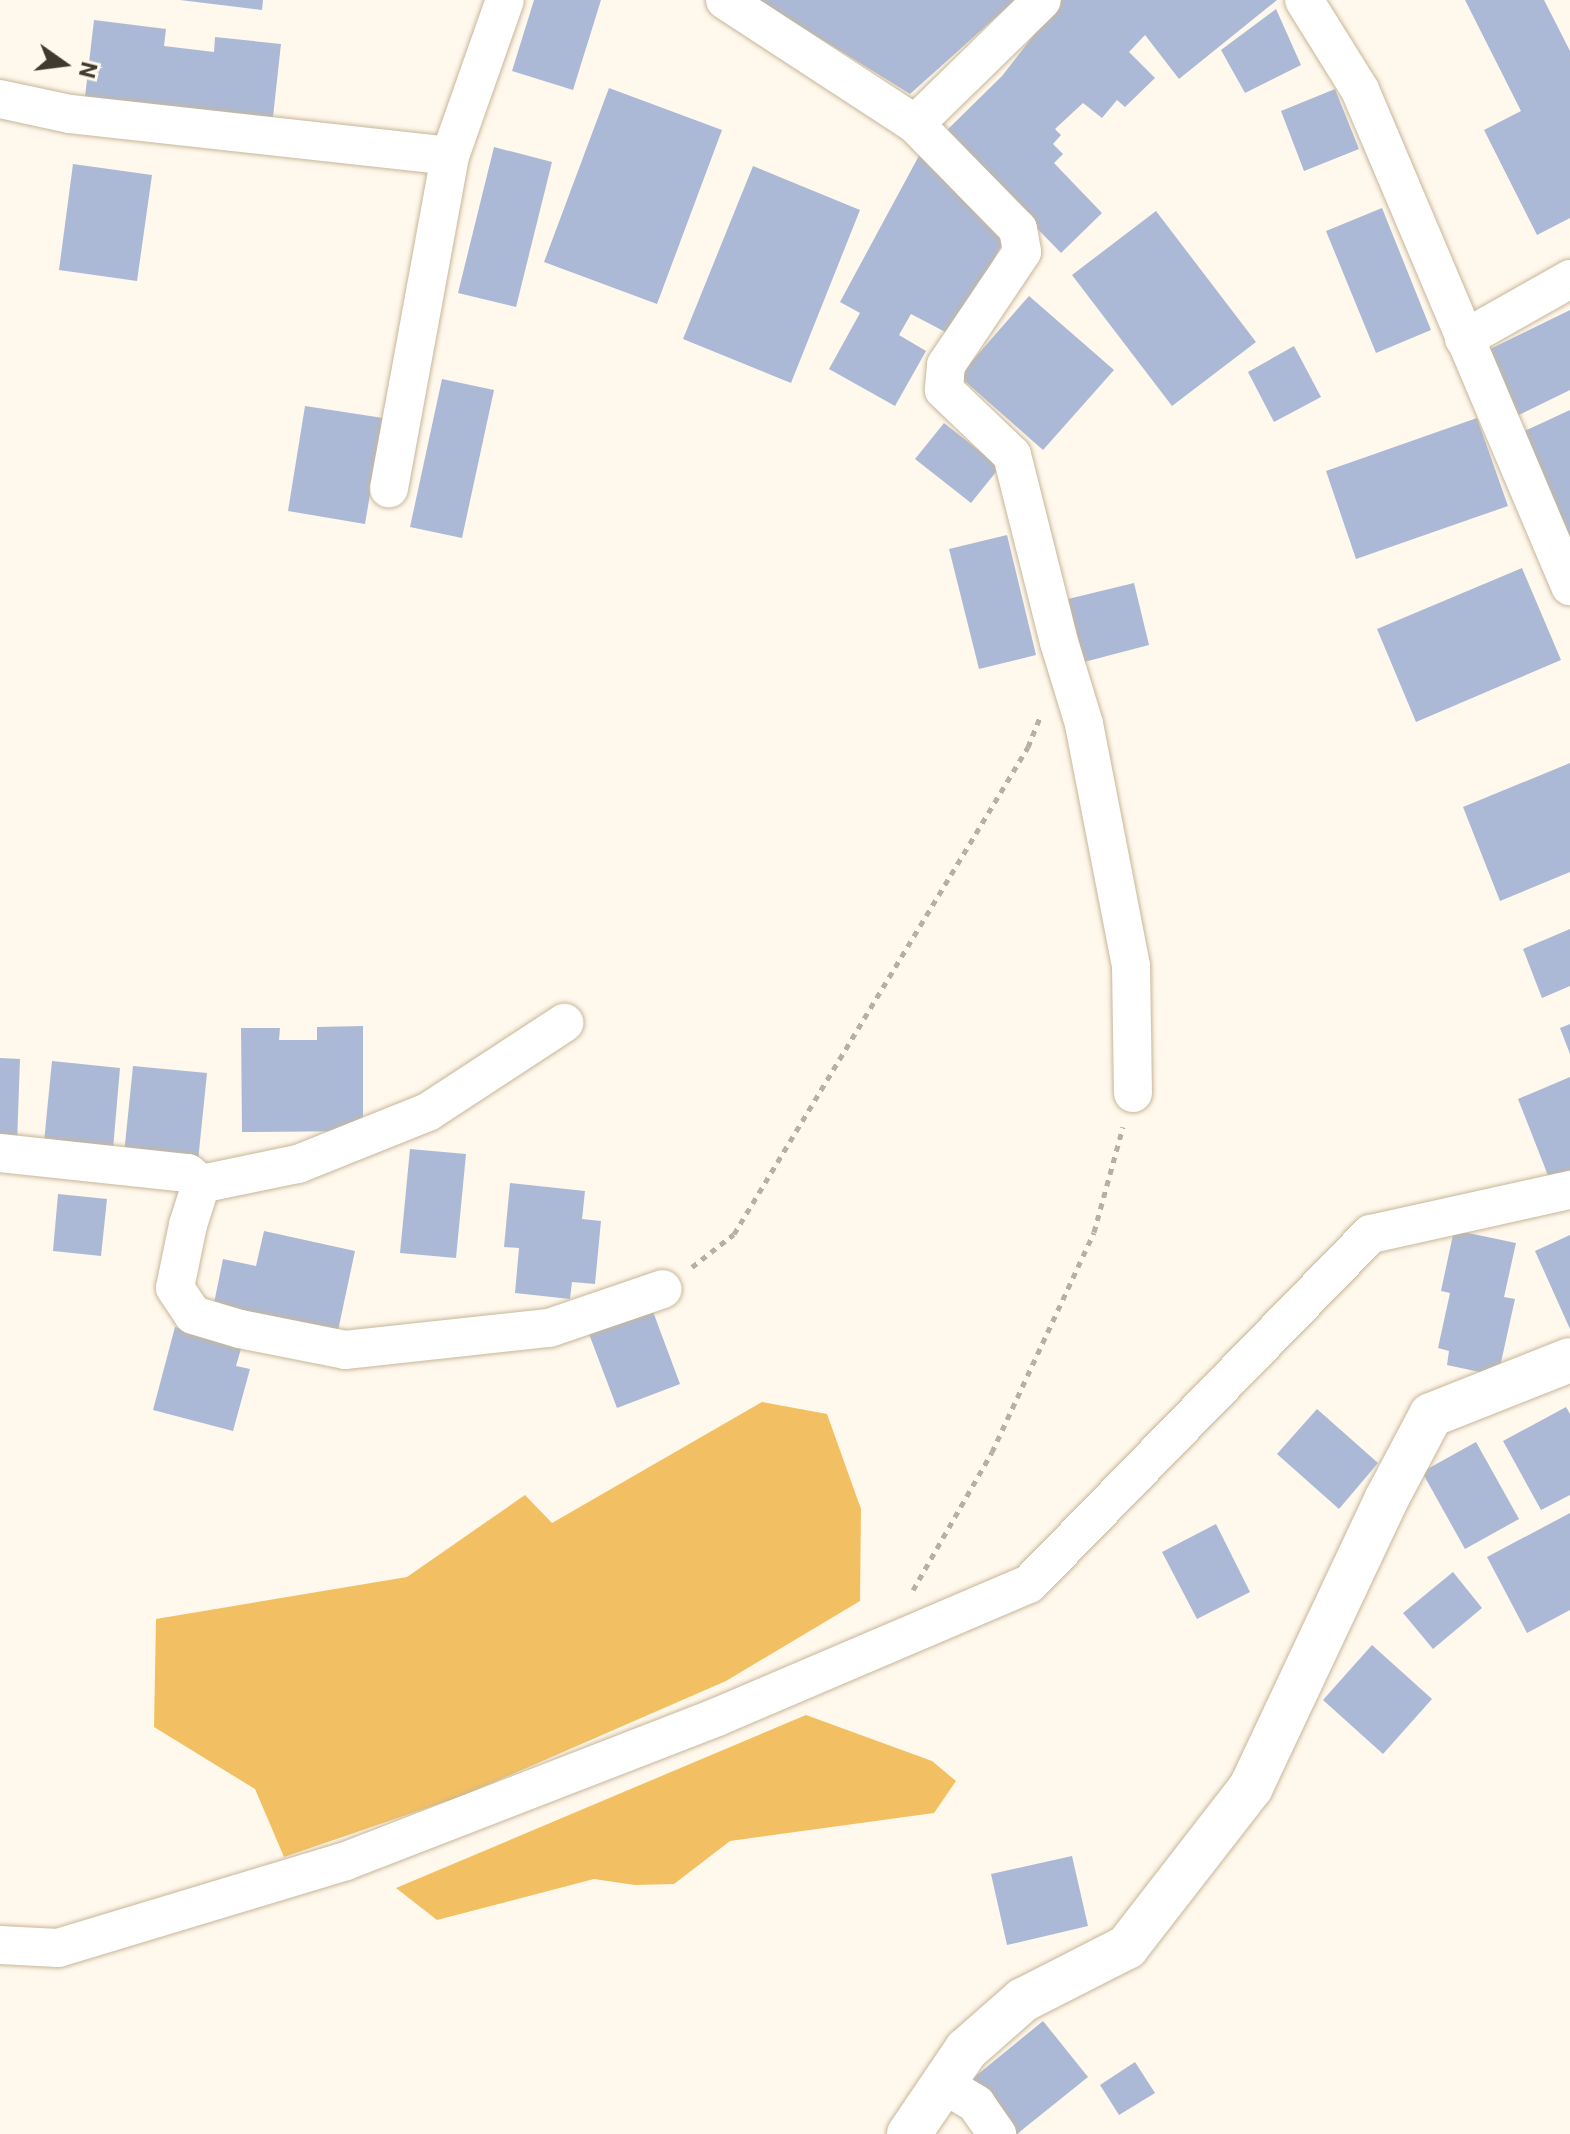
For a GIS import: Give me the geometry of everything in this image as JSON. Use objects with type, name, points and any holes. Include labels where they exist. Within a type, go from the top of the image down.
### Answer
[{"type":"street","points":[[389,488],[450,156],[505,0]]},
{"type":"street","points":[[725,0],[915,124],[1018,229],[1022,252],[946,365],[944,390],[1012,455],[1084,724],[1131,966],[1133,1093]]},
{"type":"street","points":[[915,124],[1042,0]]},
{"type":"street","points":[[1304,0],[1360,90],[1570,586]]},
{"type":"street","points":[[0,99],[70,114],[450,156]]},
{"type":"street","points":[[1464,339],[1570,279]]},
{"type":"street","points":[[201,1184],[298,1164],[428,1112],[564,1023]]},
{"type":"street","points":[[0,1153],[188,1173],[201,1184]]},
{"type":"street","points":[[201,1184],[188,1225],[175,1288],[193,1315],[240,1329],[345,1350],[549,1328],[663,1289]]},
{"type":"street","points":[[0,1945],[58,1948],[346,1861],[717,1717],[1029,1584],[1371,1234],[1570,1190]]},
{"type":"street","points":[[909,2134],[966,2050],[1023,2000],[1127,1947],[1251,1787],[1386,1500],[1431,1415],[1570,1360]]},
{"type":"street","points":[[943,2084],[976,2104],[997,2134]]},
{"type":"path","points":[[663,1289],[734,1234],[1028,747],[1064,657]]},
{"type":"path","points":[[913,1591],[992,1452],[1094,1232],[1133,1093]]},
{"type":"shaded area","points":[[762,1402],[827,1414],[861,1509],[860,1601],[726,1681],[462,1796],[284,1857],[255,1789],[154,1727],[156,1619],[407,1577],[525,1495],[552,1523]]},
{"type":"shaded area","points":[[806,1715],[932,1761],[956,1781],[934,1813],[730,1841],[674,1884],[635,1885],[594,1879],[437,1920],[396,1888]]},
{"type":"building","points":[[180,0],[263,0],[262,10]]},
{"type":"building","points":[[534,0],[601,0],[573,90],[512,71]]},
{"type":"building","points":[[758,0],[1015,0],[910,94]]},
{"type":"building","points":[[1061,0],[1277,0],[1179,79],[1145,35],[1129,52],[1155,78],[1125,107],[1117,100],[1102,118],[1083,103],[1055,129],[1061,135],[1053,144],[1063,154],[1054,163],[1102,213],[1061,253],[944,133],[1002,76]]},
{"type":"building","points":[[1465,0],[1544,0],[1570,51],[1570,218],[1537,235],[1484,130],[1521,111]]},
{"type":"building","points":[[1276,9],[1301,65],[1245,93],[1221,50]]},
{"type":"building","points":[[94,20],[166,29],[164,46],[214,52],[215,37],[281,44],[272,126],[84,105]]},
{"type":"building","points":[[609,88],[722,130],[657,304],[544,262]]},
{"type":"building","points":[[1335,89],[1359,149],[1304,171],[1281,111]]},
{"type":"building","points":[[494,147],[552,162],[516,307],[458,293]]},
{"type":"building","points":[[921,152],[1007,236],[951,335],[911,314],[899,335],[926,351],[895,406],[829,369],[860,313],[840,302]]},
{"type":"building","points":[[73,164],[152,175],[137,281],[59,270]]},
{"type":"building","points":[[753,166],[860,210],[791,383],[683,339]]},
{"type":"building","points":[[1382,208],[1431,330],[1376,353],[1326,231]]},
{"type":"building","points":[[1156,211],[1256,342],[1172,406],[1072,275]]},
{"type":"building","points":[[1029,296],[1114,370],[1043,450],[959,376]]},
{"type":"building","points":[[1570,310],[1570,390],[1515,417],[1484,352]]},
{"type":"building","points":[[1294,346],[1321,397],[1274,422],[1248,372]]},
{"type":"building","points":[[442,379],[494,390],[462,538],[410,527]]},
{"type":"building","points":[[305,406],[383,418],[365,524],[288,511]]},
{"type":"building","points":[[1570,410],[1570,554],[1516,435]]},
{"type":"building","points":[[1477,418],[1508,506],[1356,559],[1326,471]]},
{"type":"building","points":[[944,423],[1000,467],[971,503],[915,459]]},
{"type":"building","points":[[1007,535],[1036,655],[979,669],[949,549]]},
{"type":"building","points":[[1522,568],[1561,660],[1416,722],[1377,629]]},
{"type":"building","points":[[1134,583],[1149,645],[1084,662],[1068,599]]},
{"type":"building","points":[[1570,763],[1570,872],[1500,901],[1463,807]]},
{"type":"building","points":[[1570,929],[1570,986],[1542,998],[1523,949]]},
{"type":"building","points":[[1570,1024],[1570,1054],[1560,1028]]},
{"type":"building","points":[[363,1026],[363,1131],[242,1132],[241,1028],[280,1028],[279,1040],[317,1040],[317,1027]]},
{"type":"building","points":[[0,1058],[20,1059],[17,1144],[0,1144]]},
{"type":"building","points":[[52,1061],[120,1068],[113,1149],[44,1142]]},
{"type":"building","points":[[133,1066],[207,1073],[198,1161],[124,1154]]},
{"type":"building","points":[[1570,1077],[1570,1176],[1551,1183],[1518,1099]]},
{"type":"building","points":[[410,1149],[466,1154],[456,1258],[400,1253]]},
{"type":"building","points":[[510,1183],[585,1191],[582,1219],[601,1221],[595,1284],[572,1282],[570,1299],[515,1293],[519,1248],[504,1247]]},
{"type":"building","points":[[58,1194],[107,1199],[101,1256],[53,1251]]},
{"type":"building","points":[[1454,1230],[1516,1243],[1504,1297],[1515,1299],[1498,1376],[1447,1365],[1449,1351],[1438,1348],[1450,1293],[1441,1291]]},
{"type":"building","points":[[264,1231],[355,1251],[336,1340],[212,1313],[223,1259],[256,1266]]},
{"type":"building","points":[[1570,1235],[1570,1329],[1535,1251]]},
{"type":"building","points":[[652,1309],[680,1384],[617,1408],[589,1334]]},
{"type":"building","points":[[175,1327],[242,1345],[236,1366],[250,1369],[233,1431],[153,1410]]},
{"type":"building","points":[[1566,1407],[1570,1414],[1570,1495],[1541,1510],[1503,1441]]},
{"type":"building","points":[[1317,1409],[1378,1463],[1339,1509],[1277,1454]]},
{"type":"building","points":[[1476,1442],[1519,1519],[1465,1549],[1422,1472]]},
{"type":"building","points":[[1570,1513],[1570,1610],[1527,1633],[1487,1557]]},
{"type":"building","points":[[1216,1524],[1250,1592],[1197,1619],[1162,1552]]},
{"type":"building","points":[[1453,1572],[1482,1608],[1433,1649],[1403,1613]]},
{"type":"building","points":[[1372,1645],[1432,1699],[1383,1754],[1323,1700]]},
{"type":"building","points":[[1072,1856],[1088,1926],[1007,1945],[991,1874]]},
{"type":"building","points":[[1043,2021],[1088,2077],[1017,2134],[972,2079]]},
{"type":"building","points":[[1135,2062],[1155,2093],[1119,2115],[1100,2085]]}]
